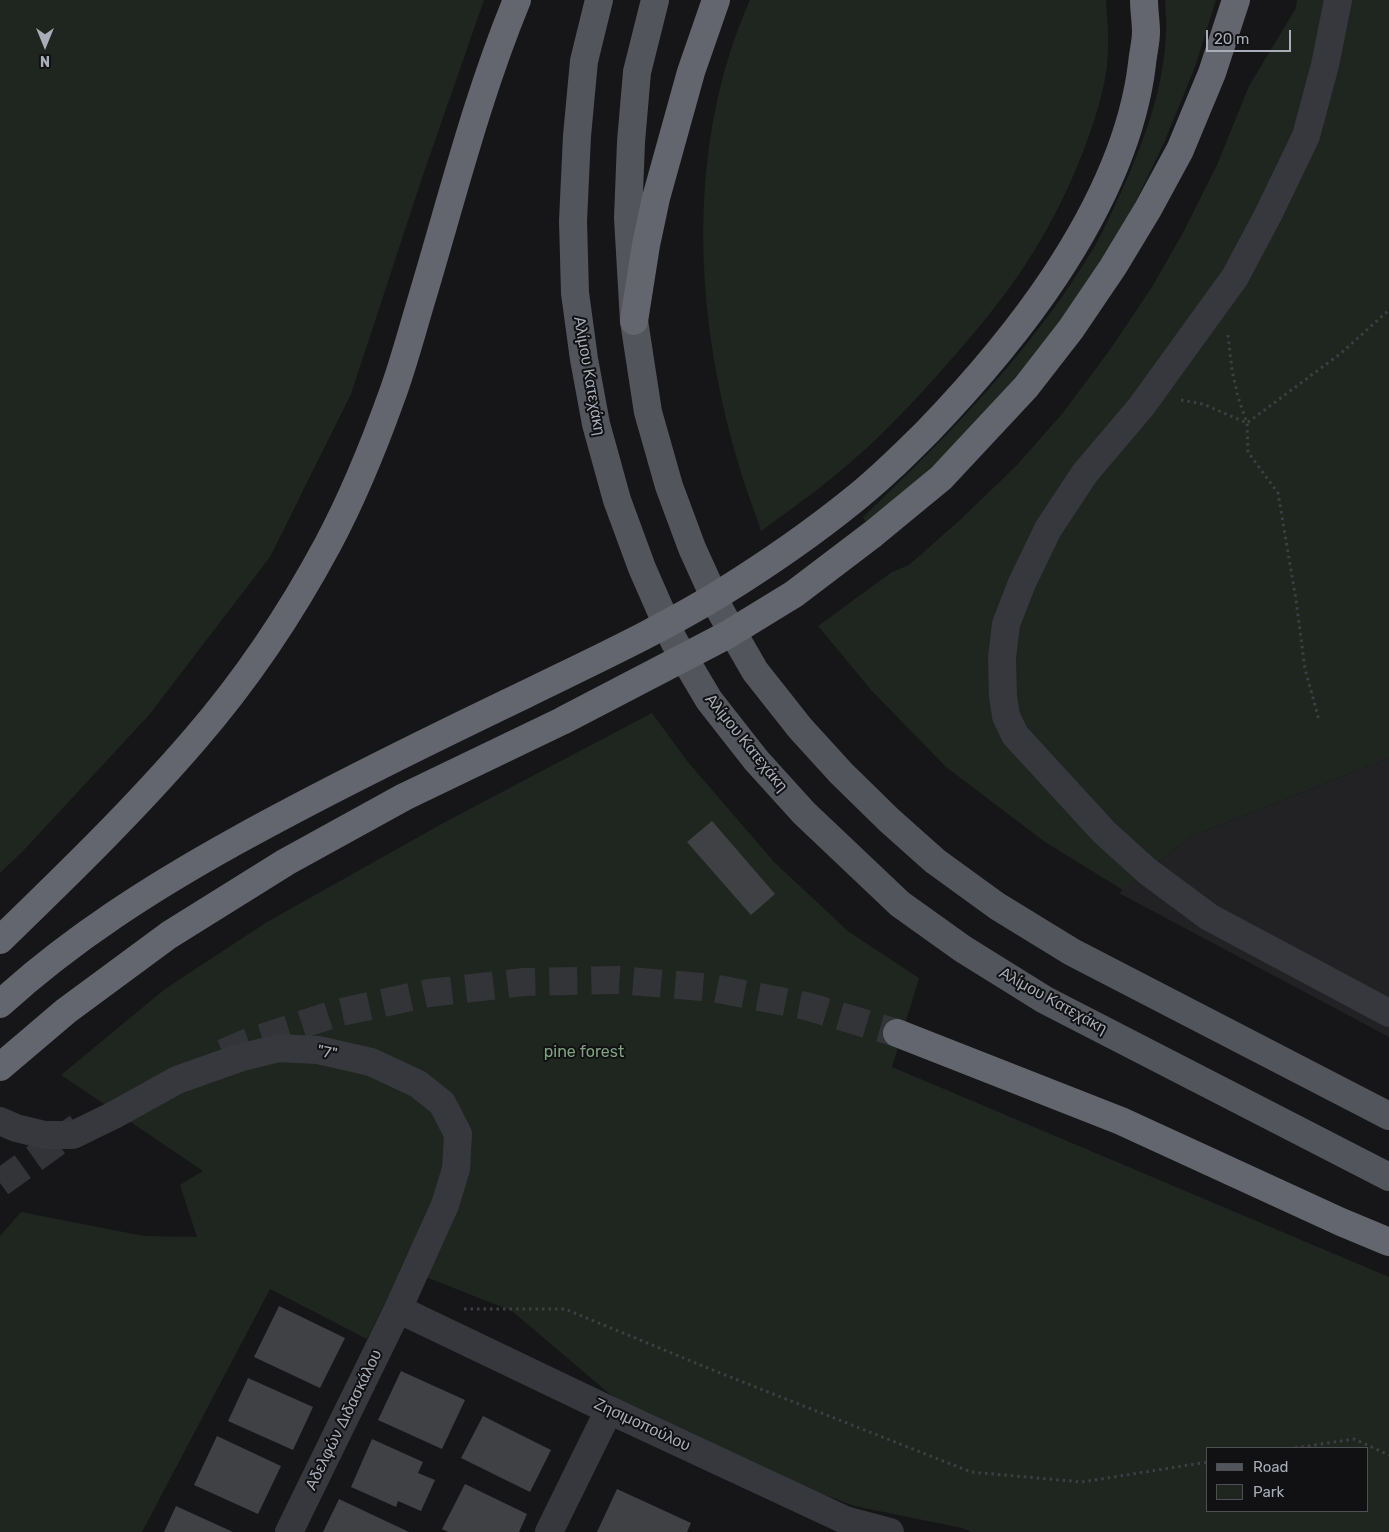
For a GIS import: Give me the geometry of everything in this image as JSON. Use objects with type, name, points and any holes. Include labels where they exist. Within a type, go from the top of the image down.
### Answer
[{"type":"highway","points":[[0,940],[150,791],[197,737],[241,680],[287,613],[328,543],[363,470],[392,395],[437,249],[460,163],[517,0]]},
{"type":"highway","points":[[634,321],[646,245],[656,198],[691,72],[716,0]]},
{"type":"highway","points":[[0,1004],[21,985],[105,922],[181,872],[377,766],[634,642],[720,594],[788,549],[853,500],[903,456],[950,408],[993,359],[1037,303],[1076,245],[1110,177],[1128,130],[1140,82],[1145,43],[1144,0]]},
{"type":"highway","points":[[0,1067],[66,1011],[169,935],[277,867],[404,797],[562,721],[726,635],[794,594],[873,534],[941,478],[1026,387],[1071,329],[1113,267],[1148,209],[1180,150],[1212,73],[1236,0]]},
{"type":"highway","points":[[898,1033],[1121,1120],[1332,1218],[1389,1242]]},
{"type":"main road","name":"Αλίμου Κατεχάκη","points":[[599,0],[584,61],[577,136],[573,212],[575,293],[584,359],[596,424],[617,500],[642,568],[674,641],[709,700],[756,760],[804,813],[900,904],[963,949],[1045,1000],[1389,1177]]},
{"type":"main road","points":[[655,0],[637,72],[631,142],[628,218],[634,321],[648,412],[669,486],[706,580],[721,612],[755,671],[800,728],[888,820],[934,861],[997,906],[1072,952],[1389,1116]]},
{"type":"street","points":[[1338,0],[1325,65],[1306,136],[1269,213],[1235,277],[1141,407],[1085,473],[1048,529],[1022,583],[1006,624],[1002,658],[1003,696],[1006,716],[1015,736],[1104,832],[1147,871],[1209,917],[1389,1013]]},
{"type":"street","name":"\"7\"","points":[[8,1125],[45,1135],[73,1135],[177,1080],[238,1058],[279,1048],[318,1050],[371,1062],[418,1084],[442,1103],[458,1134],[456,1169],[445,1205],[398,1309]]},
{"type":"street","name":"Ζησιμοπούλου","points":[[398,1309],[609,1410],[842,1526],[890,1532]]},
{"type":"street","name":"Αδελφών Διδασκάλου","points":[[289,1532],[398,1309]]},
{"type":"street","points":[[549,1532],[609,1410]]},
{"type":"path","points":[[1247,423],[1340,354],[1389,310]]},
{"type":"path","points":[[1207,316],[1228,329],[1232,370],[1238,397],[1247,423],[1248,452],[1278,493],[1296,600],[1305,669],[1319,720]]},
{"type":"path","points":[[1152,391],[1171,399],[1203,404],[1247,423]]},
{"type":"path","points":[[458,1309],[565,1309],[715,1371],[971,1472],[1082,1482],[1206,1462]]},
{"type":"path","points":[[1302,1447],[1354,1439],[1389,1455]]},
{"type":"shaded area","points":[[1389,758],[1389,1037],[1119,893],[1190,837]]},
{"type":"green space","points":[[0,0],[484,0],[422,178],[351,394],[270,557],[149,715],[23,851],[0,873]]},
{"type":"green space","points":[[750,0],[1106,0],[1108,40],[1105,79],[1090,133],[1068,188],[1026,265],[985,319],[917,398],[853,461],[761,531],[740,468],[723,403],[712,345],[705,287],[703,228],[706,169],[715,112],[729,55]]},
{"type":"green space","points":[[1165,0],[1216,0],[1195,67],[1164,143],[1134,205],[1104,260],[1062,320],[1017,378],[973,427],[868,527],[863,517],[956,425],[1014,360],[1066,291],[1094,247],[1128,178],[1151,116],[1163,67],[1166,26]]},
{"type":"green space","points":[[1297,0],[1389,0],[1389,758],[1190,837],[1123,890],[1045,842],[946,767],[871,690],[818,626],[892,572],[909,565],[960,520],[1017,465],[1062,414],[1109,351],[1152,287],[1184,231],[1217,165],[1249,86],[1296,8]]},
{"type":"green space","name":"pine forest","points":[[652,713],[688,762],[774,862],[849,932],[919,978],[892,1067],[1389,1277],[1389,1532],[971,1532],[962,1528],[854,1506],[651,1429],[512,1311],[403,1268],[367,1339],[270,1289],[142,1532],[0,1532],[0,1236],[21,1212],[144,1236],[197,1237],[180,1185],[203,1171],[61,1075],[165,989],[267,922],[447,821]]},
{"type":"building","points":[[712,821],[775,894],[751,915],[687,842]]},
{"type":"building","points":[[279,1306],[345,1338],[320,1388],[254,1357]]},
{"type":"building","points":[[401,1371],[465,1400],[442,1449],[378,1420]]},
{"type":"building","points":[[248,1378],[313,1407],[293,1450],[228,1421]]},
{"type":"building","points":[[483,1416],[551,1450],[530,1492],[461,1458]]},
{"type":"building","points":[[217,1436],[281,1466],[258,1514],[194,1485]]},
{"type":"building","points":[[372,1439],[423,1462],[418,1473],[435,1480],[421,1511],[398,1501],[396,1507],[351,1487]]},
{"type":"building","points":[[465,1484],[527,1514],[519,1532],[448,1532],[442,1529]]},
{"type":"building","points":[[617,1489],[691,1523],[687,1532],[597,1532]]},
{"type":"building","points":[[339,1499],[409,1532],[323,1532]]},
{"type":"building","points":[[176,1506],[233,1532],[164,1532]]},
{"type":"tunnel","points":[[223,1053],[246,1043],[337,1013],[429,993],[524,982],[619,980],[713,988],[806,1006],[897,1033]]},
{"type":"tunnel","points":[[0,1183],[78,1127]]}]
